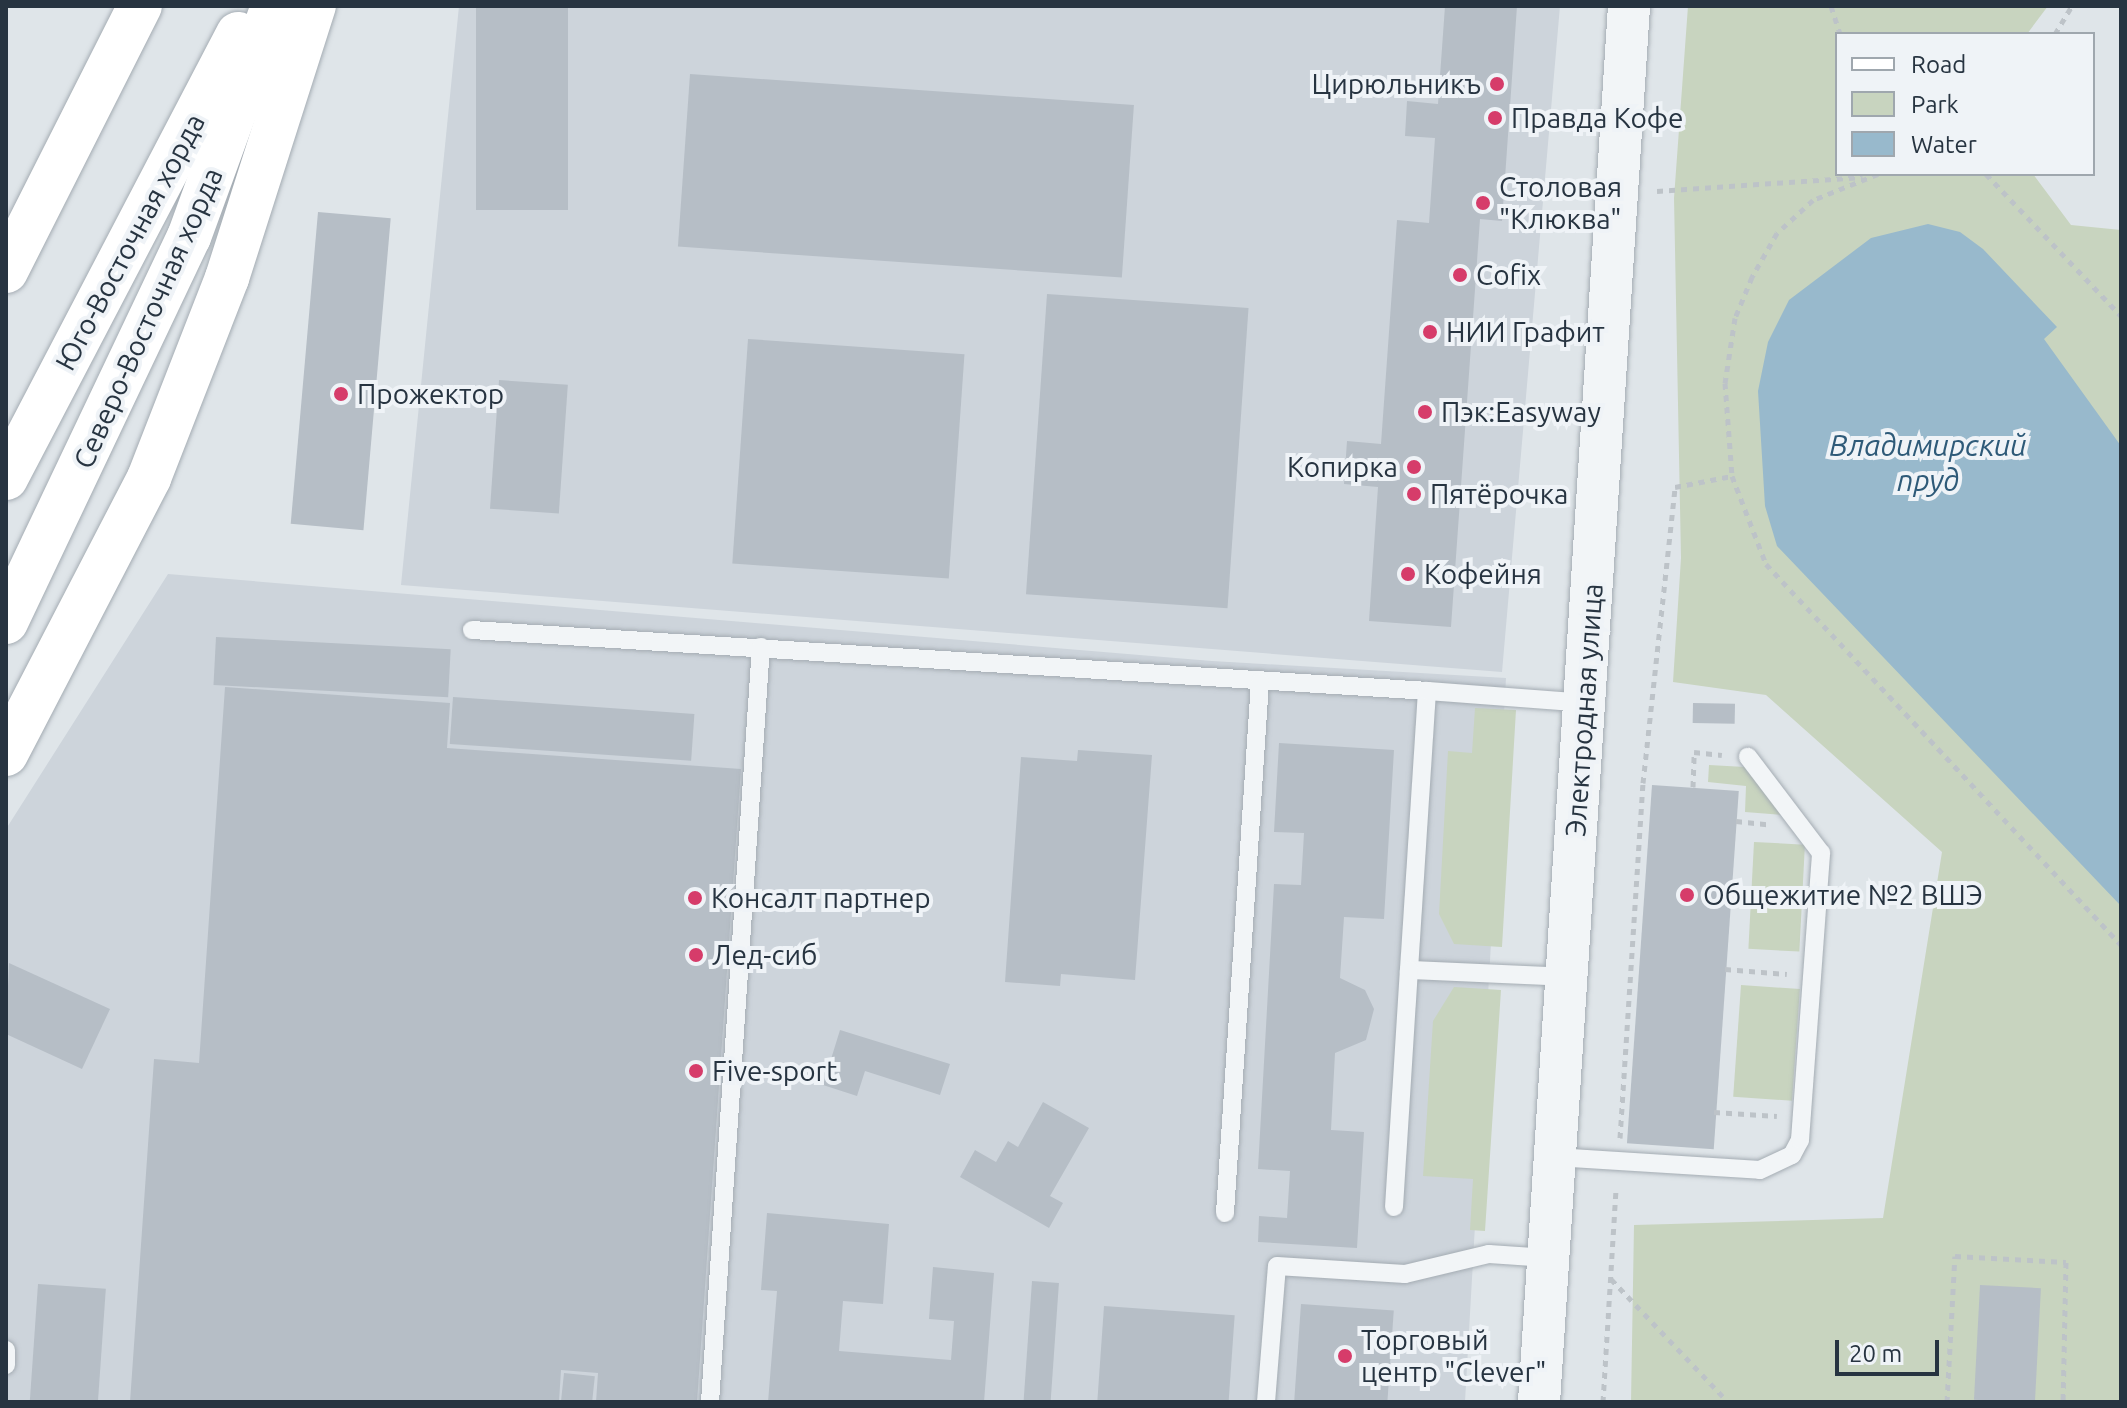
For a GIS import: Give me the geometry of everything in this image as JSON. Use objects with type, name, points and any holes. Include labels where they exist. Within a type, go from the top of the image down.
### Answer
[{"type":"main road","points":[[6,271],[140,6]]},
{"type":"main road","name":"Юго-Восточная хорда","points":[[6,478],[253,6]]},
{"type":"main road","name":"Северо-Восточная хорда","points":[[6,622],[189,237],[273,6]]},
{"type":"main road","points":[[6,754],[149,478],[227,278],[314,6]]},
{"type":"street","name":"Электродная улица","points":[[1539,1402],[1634,10]]},
{"type":"lane","points":[[472,630],[1585,703]]},
{"type":"lane","points":[[710,1402],[761,647]]},
{"type":"lane","points":[[1225,1213],[1260,682]]},
{"type":"lane","points":[[1394,1207],[1427,691]]},
{"type":"lane","points":[[1555,1157],[1760,1170],[1792,1155],[1805,1117],[1821,853],[1748,757]]},
{"type":"lane","points":[[1409,970],[1567,977]]},
{"type":"lane","points":[[1266,1402],[1277,1266],[1405,1274],[1489,1254],[1548,1258]]},
{"type":"lane","points":[[6,1350],[6,1365]]},
{"type":"path","points":[[1831,6],[1839,32]]},
{"type":"path","points":[[2056,32],[2072,6]]},
{"type":"path","points":[[1657,198],[1658,187],[1868,176]]},
{"type":"path","points":[[1868,176],[1813,200],[1777,233],[1752,277],[1735,318],[1725,383],[1732,476],[1766,564],[2121,945]]},
{"type":"path","points":[[1988,176],[2121,316]]},
{"type":"path","points":[[1603,1402],[1643,783],[1675,487],[1732,476]]},
{"type":"path","points":[[1693,787],[1694,752],[1748,757]]},
{"type":"path","points":[[1725,969],[1814,975]]},
{"type":"path","points":[[1714,1112],[1805,1117]]},
{"type":"path","points":[[1947,1402],[1955,1256],[2066,1262],[2063,1402]]},
{"type":"path","points":[[1611,1278],[1728,1402]]},
{"type":"shaded area","points":[[459,6],[1560,6],[1502,672],[401,585]]},
{"type":"shaded area","points":[[168,574],[1212,661],[1506,678],[1465,1402],[6,1402],[6,829]]},
{"type":"green space","points":[[1688,6],[2048,6],[2028,32],[1835,32],[1835,176],[2034,176],[2071,225],[2121,230],[2121,1402],[1631,1402],[1634,1225],[1883,1218],[1942,852],[1766,695],[1673,682],[1681,558],[1674,198]]},
{"type":"green space","points":[[1475,708],[1516,710],[1502,947],[1454,944],[1439,914],[1448,751],[1472,753]]},
{"type":"green space","points":[[1709,765],[1745,767],[1784,815],[1745,812],[1746,786],[1708,782]]},
{"type":"green space","points":[[1754,842],[1805,845],[1799,952],[1748,949]]},
{"type":"green space","points":[[1741,985],[1800,989],[1792,1101],[1733,1097]]},
{"type":"green space","points":[[1454,987],[1501,990],[1485,1231],[1470,1230],[1473,1179],[1423,1176],[1433,1021]]},
{"type":"water","name":"Владимирский пруд","points":[[1928,224],[1960,232],[1983,249],[2057,327],[2044,339],[2121,446],[2121,906],[1777,546],[1765,506],[1758,391],[1768,342],[1789,300],[1871,238]]},
{"type":"building","points":[[476,6],[568,6],[568,210],[476,210]]},
{"type":"building","name":"НИИ Графит","points":[[1445,6],[1517,6],[1502,221],[1480,219],[1451,627],[1369,621],[1378,487],[1344,484],[1347,441],[1381,444],[1397,220],[1429,223],[1435,138],[1405,136],[1407,101],[1438,104]]},
{"type":"building","points":[[690,74],[1134,105],[1122,278],[678,247]]},
{"type":"building","name":"Прожектор","points":[[318,212],[391,218],[363,530],[291,524]]},
{"type":"building","points":[[1047,294],[1249,308],[1228,608],[1026,594]]},
{"type":"building","points":[[748,339],[964,354],[949,579],[732,563]]},
{"type":"building","points":[[499,380],[568,385],[559,513],[490,509]]},
{"type":"building","points":[[216,637],[451,649],[448,697],[213,685]]},
{"type":"building","points":[[225,687],[450,703],[447,748],[741,769],[697,1402],[596,1402],[598,1373],[561,1370],[559,1402],[130,1402],[154,1059],[199,1063]]},
{"type":"building","points":[[453,697],[694,714],[691,761],[450,744]]},
{"type":"building","points":[[1693,703],[1735,704],[1735,724],[1693,723]]},
{"type":"building","points":[[1279,743],[1394,750],[1384,919],[1344,917],[1340,978],[1365,990],[1374,1009],[1366,1040],[1335,1053],[1331,1130],[1364,1132],[1357,1248],[1258,1242],[1259,1216],[1287,1218],[1290,1171],[1258,1169],[1274,884],[1301,885],[1304,833],[1274,832]]},
{"type":"building","points":[[1078,750],[1152,755],[1135,980],[1061,974],[1060,986],[1005,982],[1021,757],[1077,761]]},
{"type":"building","name":"Общежитие №2 ВШЭ","points":[[1652,785],[1739,791],[1714,1149],[1627,1143]]},
{"type":"building","points":[[9,963],[110,1009],[82,1069],[6,1034]]},
{"type":"building","points":[[840,1030],[950,1064],[940,1095],[865,1071],[857,1096],[823,1085]]},
{"type":"building","points":[[1043,1102],[1089,1128],[1050,1196],[1063,1203],[1049,1228],[960,1177],[975,1150],[996,1162],[1008,1141],[1018,1147]]},
{"type":"building","points":[[767,1213],[889,1224],[883,1304],[843,1301],[839,1351],[951,1360],[954,1321],[929,1319],[933,1267],[994,1273],[984,1402],[768,1402],[777,1291],[761,1290]]},
{"type":"building","points":[[1032,1281],[1059,1283],[1051,1402],[1024,1402]]},
{"type":"building","points":[[38,1284],[106,1289],[98,1402],[30,1402]]},
{"type":"building","points":[[1980,1285],[2041,1288],[2035,1402],[1974,1400]]},
{"type":"building","name":"Торговый центр \"Clever\"","points":[[1301,1304],[1394,1310],[1387,1402],[1294,1402]]},
{"type":"building","points":[[1104,1306],[1235,1315],[1229,1402],[1097,1402]]},
{"type":"building","points":[[564,1373],[595,1376],[592,1402],[561,1402]]},
{"type":"place","name":"Цирюльникъ","points":[[1497,84]]},
{"type":"place","name":"Правда Кофе","points":[[1495,118]]},
{"type":"place","name":"Столовая \"Клюква\"","points":[[1483,203]]},
{"type":"place","name":"Cofix","points":[[1460,275]]},
{"type":"place","name":"НИИ Графит","points":[[1430,332]]},
{"type":"place","name":"Прожектор","points":[[341,394]]},
{"type":"place","name":"Пэк:Easyway","points":[[1425,412]]},
{"type":"place","name":"Копирка","points":[[1414,467]]},
{"type":"place","name":"Пятёрочка","points":[[1414,494]]},
{"type":"place","name":"Кофейня","points":[[1408,574]]},
{"type":"place","name":"Общежитие №2 ВШЭ","points":[[1687,895]]},
{"type":"place","name":"Консалт партнер","points":[[695,898]]},
{"type":"place","name":"Лед-сиб","points":[[696,955]]},
{"type":"place","name":"Five-sport","points":[[696,1071]]},
{"type":"place","name":"Торговый центр \"Clever\"","points":[[1345,1356]]}]
